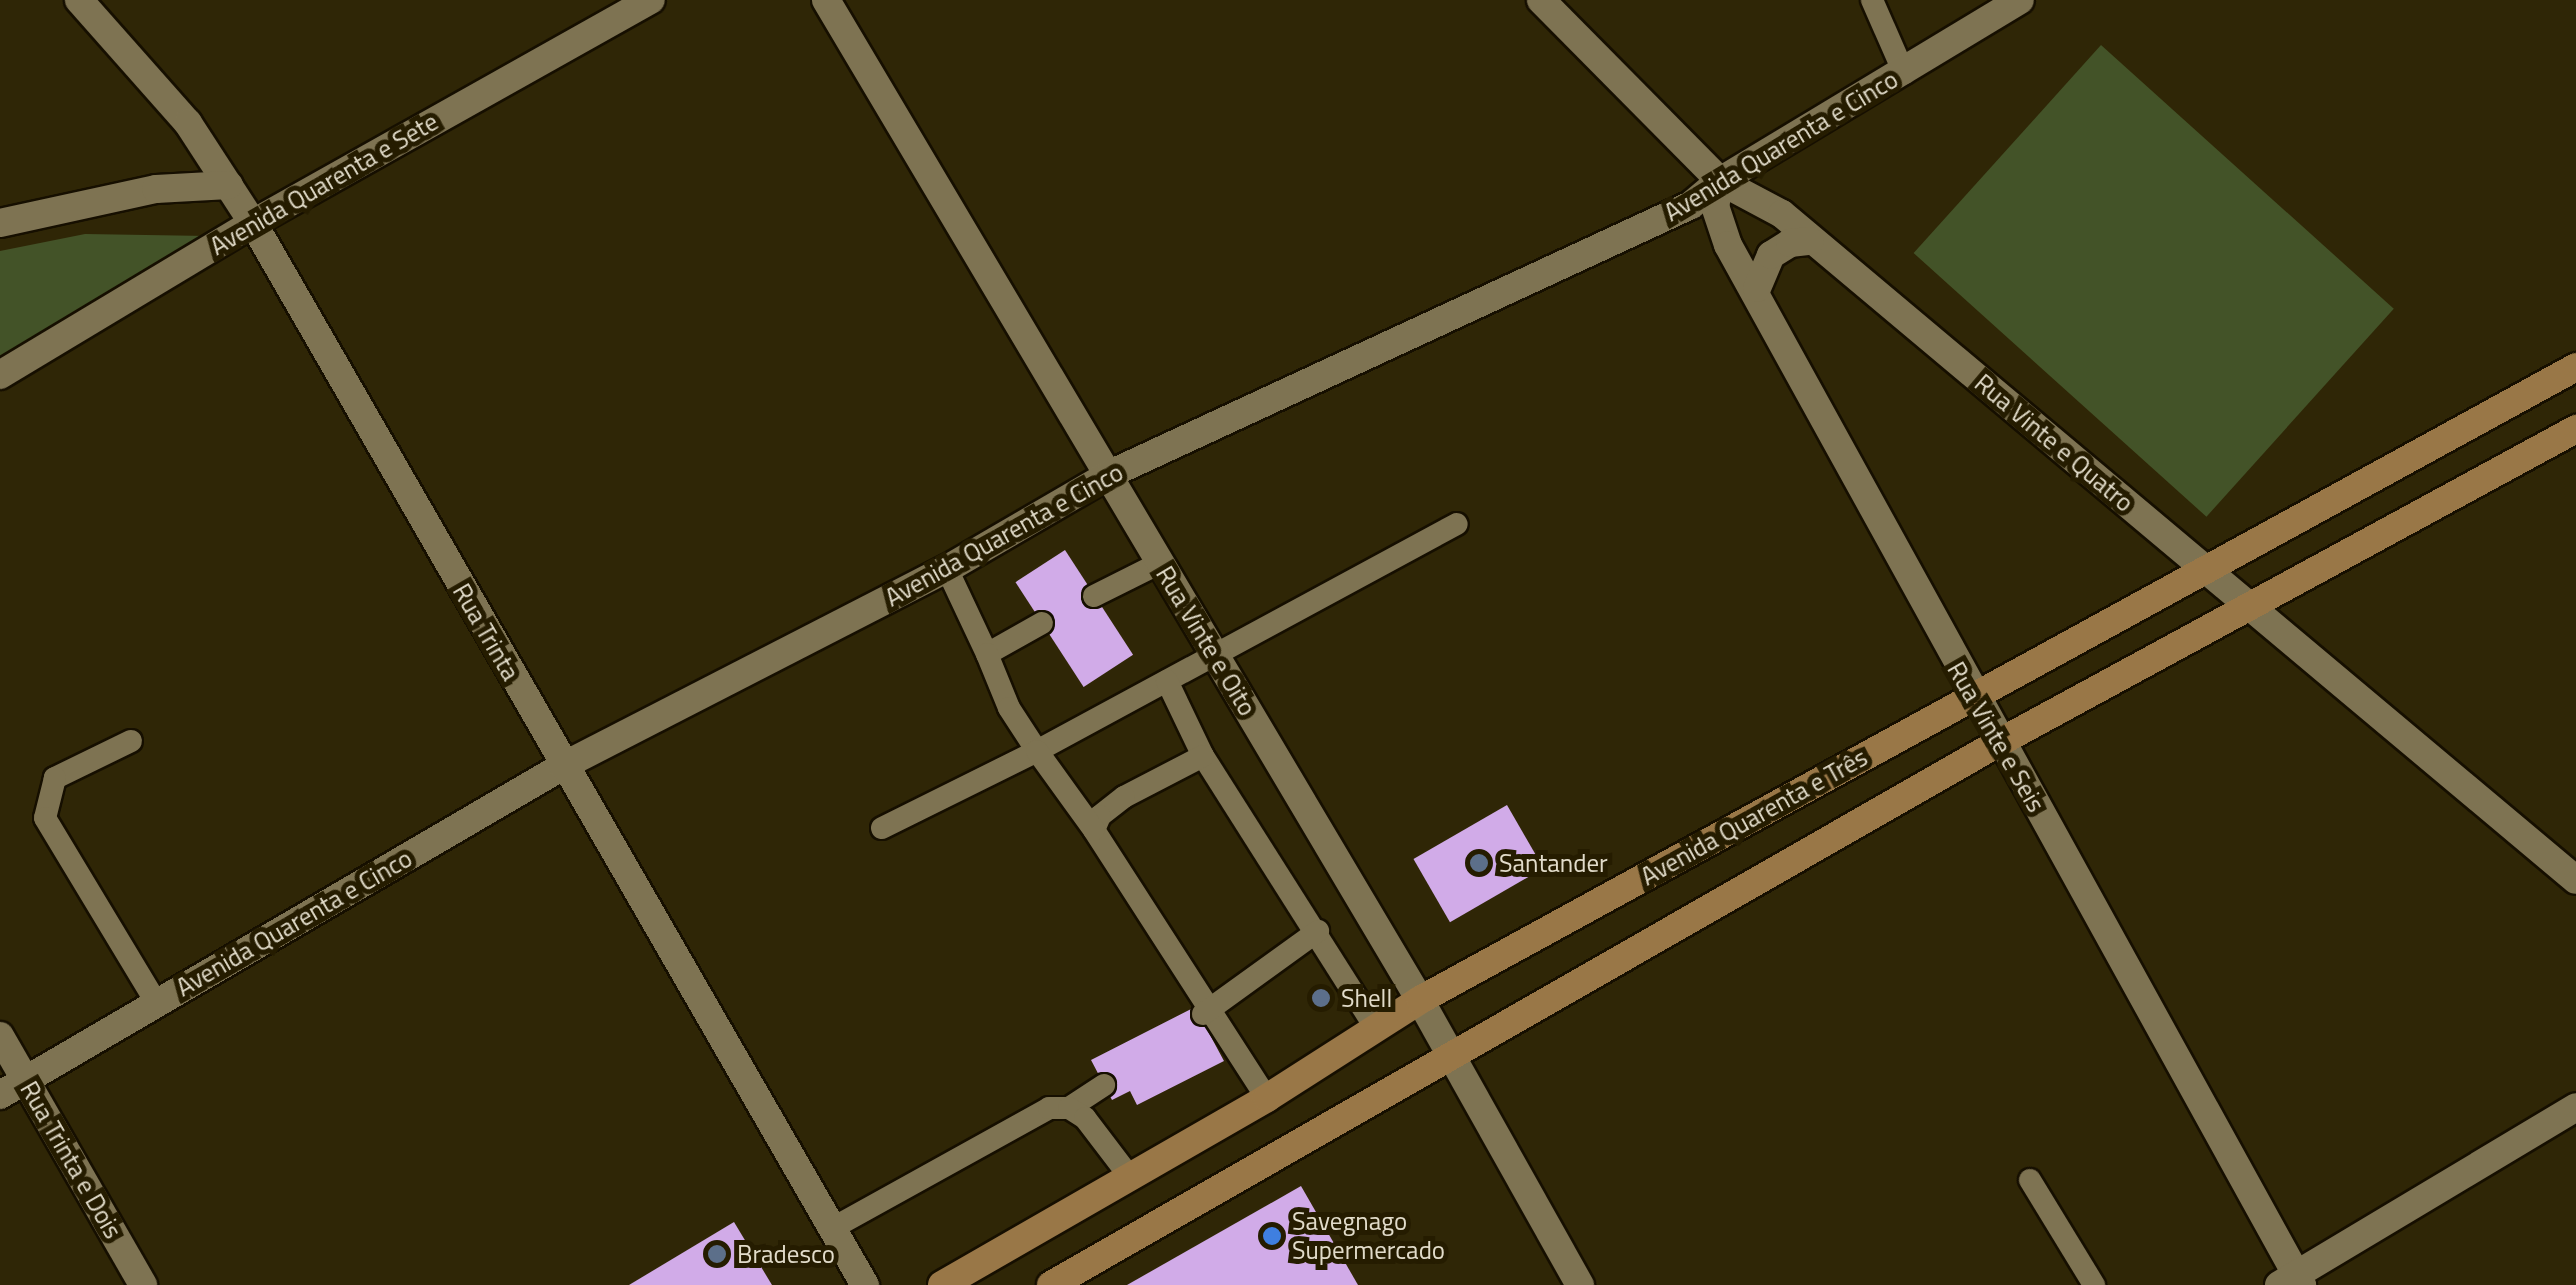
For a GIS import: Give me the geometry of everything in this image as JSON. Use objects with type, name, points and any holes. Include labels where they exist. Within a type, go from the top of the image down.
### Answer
[{"type":"main road","name":"Avenida Quarenta e Três","points":[[942,1285],[1267,1098],[1420,1000],[2576,367]]},
{"type":"main road","points":[[1051,1285],[1450,1052],[2000,742],[2576,429]]},
{"type":"street","name":"Rua Trinta","points":[[79,0],[188,122],[253,223],[865,1285]]},
{"type":"street","name":"Avenida Quarenta e Sete","points":[[0,375],[253,223],[651,0]]},
{"type":"street","name":"Rua Vinte e Oito","points":[[826,0],[1420,1000],[1580,1285]]},
{"type":"street","name":"Rua Vinte e Quatro","points":[[1541,0],[1720,181],[1782,214],[1810,242],[2205,568],[2248,610],[2576,880]]},
{"type":"street","name":"Avenida Quarenta e Cinco","points":[[0,1095],[563,766],[947,569],[1110,474],[1691,206],[1720,181],[2020,0]]},
{"type":"street","name":"Rua Vinte e Seis","points":[[1720,181],[1718,224],[2292,1282]]},
{"type":"street","points":[[0,223],[156,189],[229,185]]},
{"type":"street","points":[[1756,288],[1771,255],[1790,243],[1810,242]]},
{"type":"street","name":"Rua Trinta e Dois","points":[[0,1036],[142,1285]]},
{"type":"street","points":[[2292,1282],[2576,1107]]},
{"type":"lane","points":[[1872,0],[1904,73]]},
{"type":"lane","points":[[882,828],[1037,751],[1456,524]]},
{"type":"lane","points":[[1094,596],[1160,564]]},
{"type":"lane","points":[[947,569],[1009,708],[1094,830],[1206,1012],[1267,1098]]},
{"type":"lane","points":[[987,654],[1042,623]]},
{"type":"lane","points":[[1167,682],[1202,756],[1318,931],[1376,1029]]},
{"type":"lane","points":[[131,740],[55,778],[45,818],[156,1004]]},
{"type":"lane","points":[[1094,830],[1100,816],[1124,798],[1202,756]]},
{"type":"lane","points":[[1206,1012],[1318,931]]},
{"type":"lane","points":[[830,1229],[1049,1108],[1070,1108],[1104,1086]]},
{"type":"lane","points":[[1070,1108],[1130,1177]]},
{"type":"lane","points":[[2030,1180],[2094,1285]]},
{"type":"green space","points":[[2101,45],[2394,309],[2206,517],[1914,253]]},
{"type":"green space","points":[[85,234],[208,236],[0,361],[0,251]]},
{"type":"building","points":[[1065,550],[1133,655],[1084,687],[1016,582]]},
{"type":"building","name":"Santander","points":[[1507,805],[1544,868],[1450,922],[1413,859]]},
{"type":"building","points":[[1195,1007],[1224,1061],[1137,1105],[1130,1091],[1112,1100],[1091,1060]]},
{"type":"building","name":"Savegnago Supermercado","points":[[1301,1186],[1358,1285],[1127,1285]]},
{"type":"building","name":"Bradesco","points":[[734,1222],[772,1285],[629,1285]]},
{"type":"place","name":"Santander","points":[[1479,863]]},
{"type":"place","name":"Shell","points":[[1321,998]]},
{"type":"place","name":"Savegnago Supermercado","points":[[1272,1236]]},
{"type":"place","name":"Bradesco","points":[[717,1254]]}]
